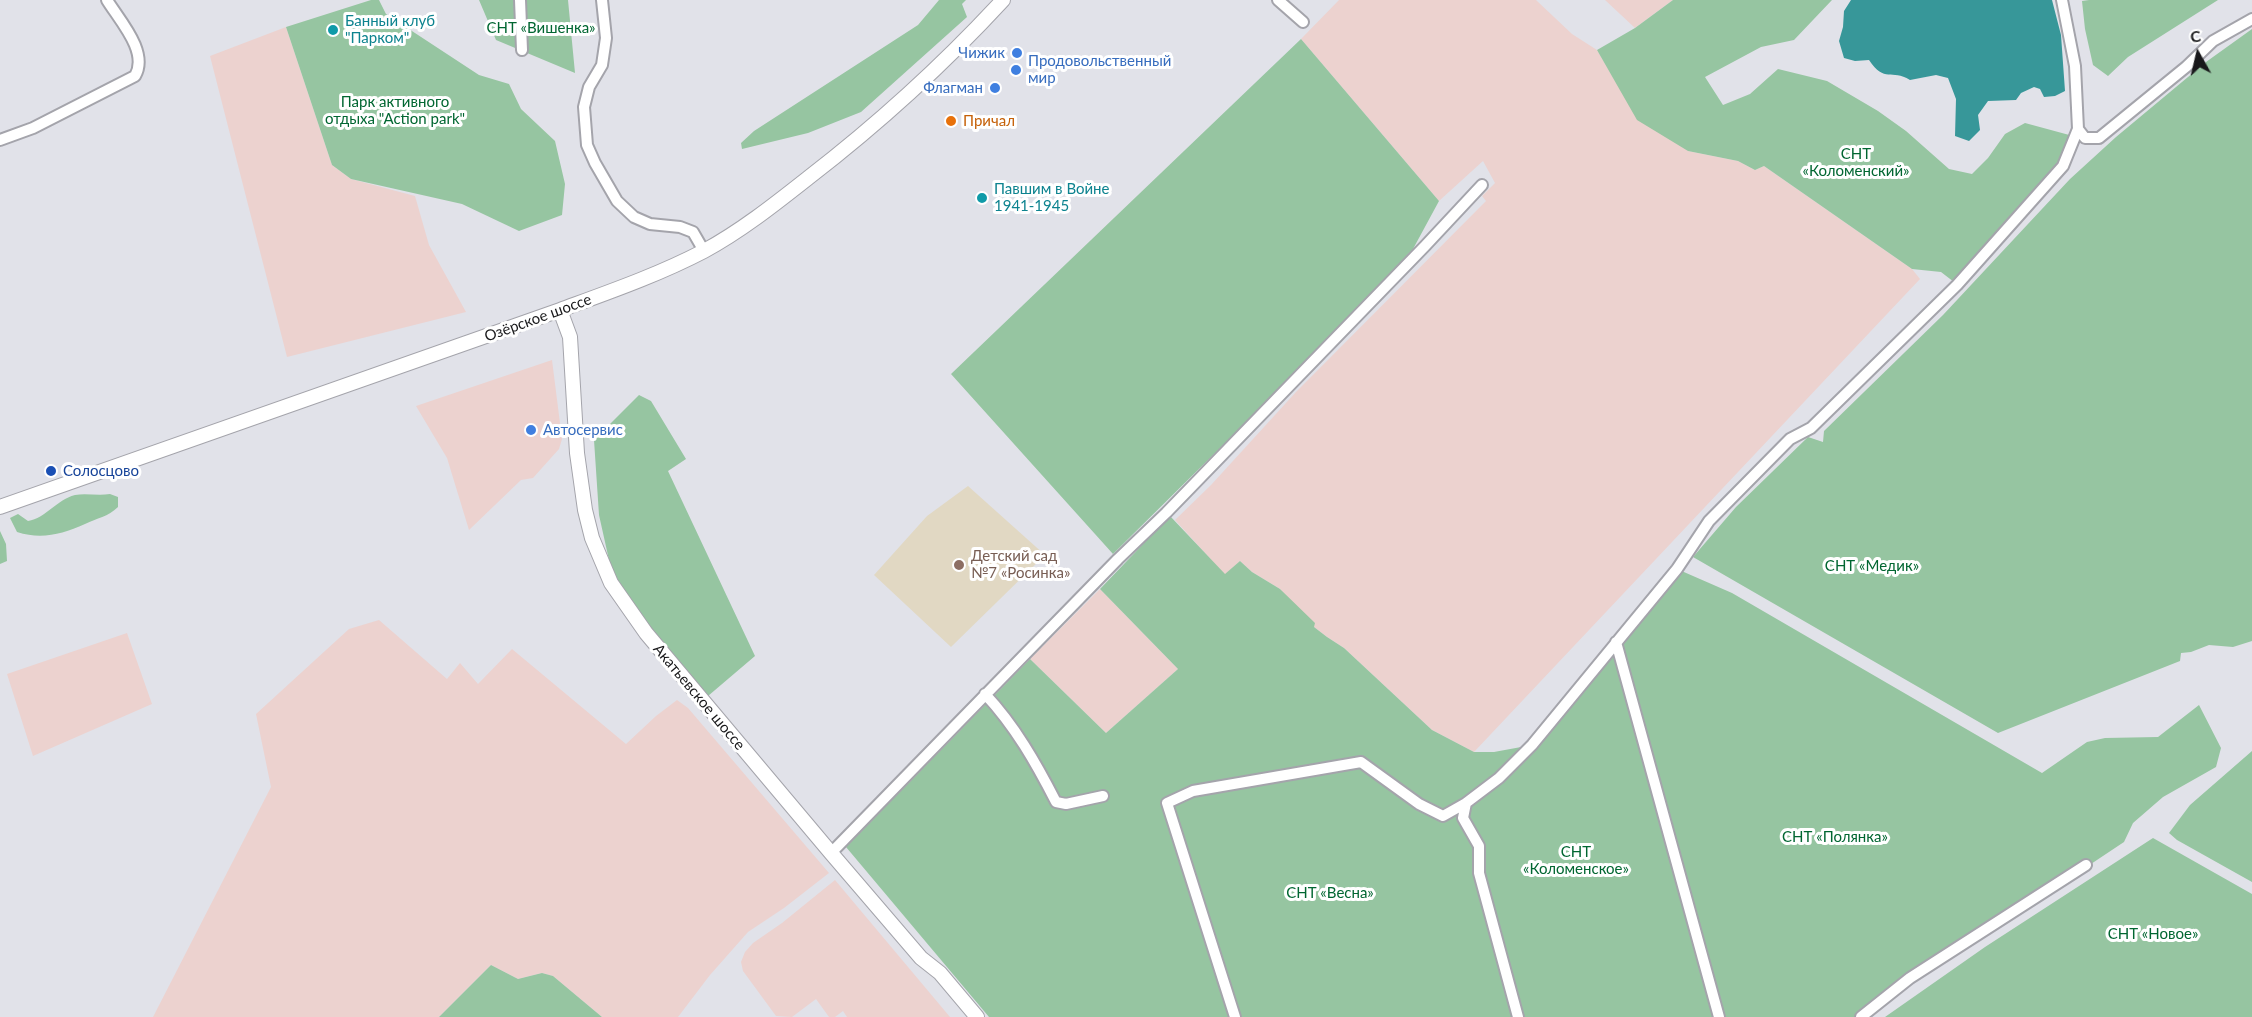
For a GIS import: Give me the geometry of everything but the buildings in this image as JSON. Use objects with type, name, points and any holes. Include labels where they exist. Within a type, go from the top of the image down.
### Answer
[{"type":"main road","name":"Озёрское шоссе","points":[[0,507],[561,310],[648,278],[704,251],[730,236],[837,155],[938,68],[1003,0]]},
{"type":"main road","name":"Акатьевское шоссе","points":[[561,310],[570,337],[577,453],[585,510],[592,538],[611,583],[646,633],[831,853],[921,958],[940,973],[977,1017]]},
{"type":"street","points":[[0,140],[33,128],[135,76],[140,68],[137,49],[107,0]]},
{"type":"street","points":[[520,0],[522,50]]},
{"type":"street","points":[[602,0],[606,38],[602,65],[589,87],[584,107],[587,145],[617,201],[634,217],[650,224],[680,227],[693,232],[704,251]]},
{"type":"street","points":[[1278,0],[1303,22]]},
{"type":"street","points":[[1235,1017],[1167,803],[1193,791],[1361,762],[1419,804],[1443,816],[1499,778],[1532,745],[1677,569],[1709,521],[1728,500],[1790,439],[1811,428],[1957,285],[2063,166],[2078,129],[2075,66],[2062,0]]},
{"type":"street","points":[[2078,129],[2085,138],[2099,138],[2213,41],[2252,19]]},
{"type":"street","points":[[831,853],[1118,559],[1166,513],[1482,185]]},
{"type":"street","points":[[1616,642],[1719,1017]]},
{"type":"street","points":[[985,694],[1000,710],[1032,755],[1056,802],[1065,804],[1103,796]]},
{"type":"street","points":[[1466,802],[1463,818],[1479,846],[1479,873],[1518,1017]]},
{"type":"street","points":[[1861,1017],[1910,978],[2086,865]]},
{"type":"shaded area","points":[[1339,0],[1536,0],[1572,34],[1597,50],[1614,79],[1688,151],[1738,161],[1755,170],[1764,166],[1912,269],[1920,279],[1474,752],[1432,730],[1344,648],[1314,627],[1280,589],[1252,572],[1240,561],[1225,575],[1175,520],[1211,485],[1296,392],[1486,201],[1482,196],[1495,183],[1483,161],[1439,201],[1301,39]]},
{"type":"shaded area","points":[[1605,0],[1673,0],[1635,28]]},
{"type":"shaded area","points":[[286,27],[332,165],[351,179],[415,196],[429,245],[466,312],[287,357],[210,56]]},
{"type":"shaded area","points":[[552,360],[562,439],[559,449],[533,478],[521,480],[469,530],[447,458],[416,406]]},
{"type":"shaded area","name":"Детский сад №7 «Росинка»","points":[[968,486],[1045,555],[951,647],[874,575],[927,516]]},
{"type":"shaded area","points":[[1100,589],[1178,669],[1106,733],[1030,659]]},
{"type":"shaded area","points":[[379,620],[447,679],[460,663],[478,684],[512,649],[626,744],[677,700],[688,708],[829,873],[748,932],[710,975],[678,1017],[602,1017],[553,976],[542,973],[518,979],[491,965],[439,1017],[153,1017],[271,787],[256,714],[349,629]]},
{"type":"shaded area","points":[[127,633],[152,704],[33,756],[7,674]]},
{"type":"shaded area","points":[[835,880],[950,1017],[847,1017],[843,1011],[835,1017],[829,1017],[816,999],[792,1017],[776,1016],[743,971],[741,962],[745,952],[753,943],[782,923]]},
{"type":"green space","name":"Парк активного отдыха \"Action park\"","points":[[371,0],[379,0],[386,14],[479,75],[509,84],[521,109],[555,141],[565,184],[562,215],[519,231],[462,204],[351,179],[332,165],[286,27]]},
{"type":"green space","name":"СНТ «Вишенка»","points":[[479,0],[568,0],[575,73],[496,40]]},
{"type":"green space","points":[[939,0],[966,0],[962,4],[967,17],[861,112],[808,133],[742,149],[741,143],[754,131],[918,25]]},
{"type":"green space","name":"СНТ «Коломенский»","points":[[1673,0],[1832,0],[1794,40],[1761,47],[1705,77],[1723,105],[1750,94],[1778,69],[1827,81],[1878,111],[1906,131],[1949,169],[1972,174],[1988,158],[2005,134],[2025,123],[2073,136],[2057,171],[1954,282],[1941,272],[1912,269],[1764,166],[1755,170],[1738,161],[1688,151],[1637,120],[1597,50],[1635,28]]},
{"type":"green space","points":[[2218,0],[2128,57],[2108,76],[2093,65],[2082,1]]},
{"type":"green space","name":"СНТ «Медик»","points":[[2252,29],[2252,641],[2233,647],[2209,645],[2181,653],[2180,661],[1998,733],[1693,557],[1736,507],[1808,437],[1823,442],[1824,431],[1943,315],[2070,179],[2116,137],[2206,62]]},
{"type":"green space","points":[[1301,39],[1439,201],[1413,249],[1299,370],[1113,554],[951,374]]},
{"type":"green space","points":[[639,395],[651,401],[686,459],[668,471],[755,656],[708,696],[643,619],[611,569],[599,515],[594,440]]},
{"type":"green space","points":[[110,494],[118,497],[118,507],[102,517],[60,533],[35,536],[17,532],[10,518],[18,514],[28,521],[34,519],[68,497],[75,495]]},
{"type":"green space","points":[[1170,516],[1225,574],[1240,561],[1252,572],[1280,589],[1315,623],[1314,627],[1344,648],[1432,730],[1474,752],[1494,752],[1532,745],[1677,569],[1732,593],[2042,773],[2087,742],[2105,738],[2158,737],[2199,705],[2221,748],[2216,767],[2163,797],[2133,823],[2124,842],[1861,1017],[989,1017],[846,847],[1030,659],[1106,733],[1178,669],[1100,589]]},
{"type":"green space","points":[[0,531],[6,544],[7,561],[0,564]]},
{"type":"green space","points":[[2252,751],[2252,882],[2177,840],[2169,833],[2190,805]]},
{"type":"green space","name":"СНТ «Новое»","points":[[2153,838],[2252,894],[2252,1017],[1885,1017],[1985,947]]},
{"type":"green space","points":[[491,965],[518,979],[542,973],[553,976],[602,1017],[439,1017]]},
{"type":"water","points":[[1851,0],[2052,0],[2061,35],[2065,91],[2055,96],[2044,97],[2040,89],[2034,87],[2021,93],[2016,100],[1988,101],[1978,115],[1980,130],[1969,141],[1955,136],[1956,99],[1948,78],[1936,75],[1910,80],[1898,75],[1879,72],[1869,60],[1855,61],[1844,58],[1839,41],[1844,11]]},
{"type":"place","name":"Банный клуб \"Парком\"","points":[[333,30]]},
{"type":"place","name":"Чижик","points":[[1017,53]]},
{"type":"place","name":"Продовольственный мир","points":[[1016,70]]},
{"type":"place","name":"Флагман","points":[[995,88]]},
{"type":"place","name":"Причал","points":[[951,121]]},
{"type":"place","name":"Павшим в Войне 1941-1945","points":[[982,198]]},
{"type":"place","name":"Автосервис","points":[[531,430]]},
{"type":"place","name":"Солосцово","points":[[51,471]]},
{"type":"place","name":"Детский сад №7 «Росинка»","points":[[959,565]]},
{"type":"park label","name":"СНТ «Полянка»","points":[[1835,837]]},
{"type":"park label","name":"СНТ «Коломенское»","points":[[1576,860]]},
{"type":"park label","name":"СНТ «Весна»","points":[[1330,893]]}]
